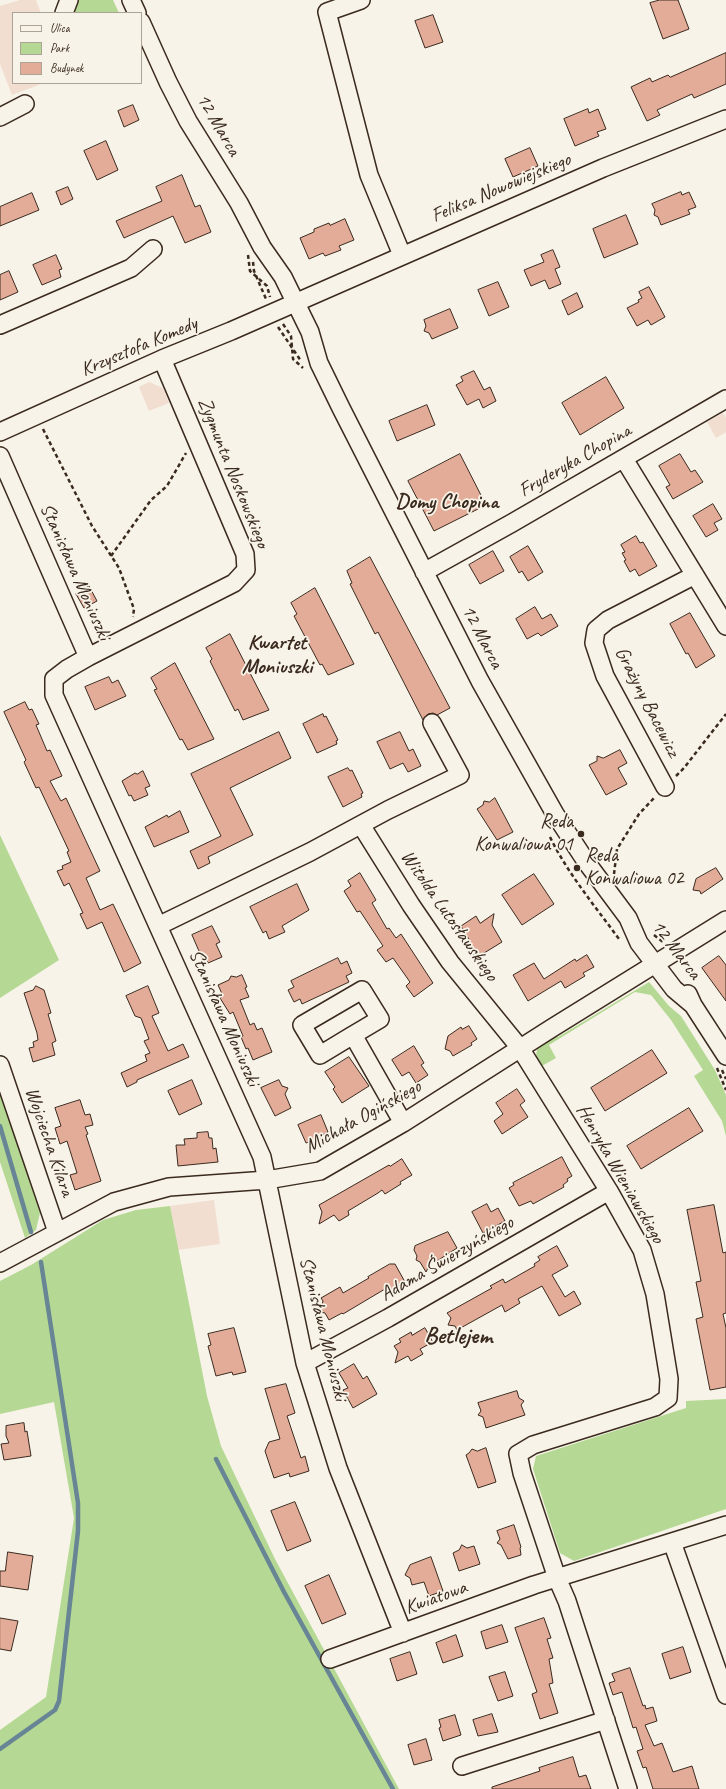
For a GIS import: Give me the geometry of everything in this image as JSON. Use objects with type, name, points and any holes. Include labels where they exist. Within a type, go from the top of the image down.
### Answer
[{"type":"street","points":[[64,12],[69,0]]},
{"type":"street","points":[[131,0],[137,12]]},
{"type":"street","points":[[361,0],[325,6],[369,175],[402,255]]},
{"type":"street","name":"12 Marca","points":[[142,27],[147,50],[188,121],[239,203],[262,247],[280,272],[290,305],[310,332],[319,363],[424,572],[480,680],[555,814],[587,863],[628,918],[637,940],[662,955],[674,989],[693,1005],[726,1056]]},
{"type":"street","points":[[0,117],[25,104]]},
{"type":"street","name":"Feliksa Nowowiejskiego","points":[[290,305],[603,168],[726,119]]},
{"type":"street","points":[[0,325],[130,268],[153,249]]},
{"type":"street","name":"Krzysztofa Komedy","points":[[0,432],[162,359],[290,305]]},
{"type":"street","name":"Zygmunta Noskowskiego","points":[[88,657],[234,583],[246,570],[245,554],[162,359]]},
{"type":"street","name":"Fryderyka Chopina","points":[[424,572],[624,459],[726,399]]},
{"type":"street","name":"Stanisława Moniuszki","points":[[0,456],[88,657],[54,678],[54,695],[262,1157],[305,1363],[338,1468],[404,1633]]},
{"type":"street","points":[[624,459],[726,626]]},
{"type":"street","name":"Grażyny Bacewicz","points":[[665,787],[605,676],[594,643],[596,630],[608,620],[695,575]]},
{"type":"street","points":[[158,926],[310,852],[460,775],[432,723]]},
{"type":"street","name":"Witolda Lutosławskiego","points":[[361,825],[411,905],[450,962],[520,1048]]},
{"type":"street","name":"Michała Ogińskiego","points":[[0,1263],[114,1202],[169,1187],[267,1180],[320,1170],[403,1123],[662,955],[726,920]]},
{"type":"street","points":[[353,1035],[403,1123]]},
{"type":"street","name":"Henryka Wieniawskiego","points":[[520,1048],[609,1191],[642,1250],[655,1294],[669,1380],[668,1398],[655,1407],[533,1446],[518,1454],[522,1473],[557,1578]]},
{"type":"street","name":"Wojciecha Kilara","points":[[0,1065],[57,1232]]},
{"type":"street","name":"Adama Świerzyńskiego","points":[[305,1363],[388,1318],[609,1191]]},
{"type":"street","name":"Kwiatowa","points":[[330,1659],[557,1578],[726,1525]]},
{"type":"street","points":[[672,1542],[726,1695]]},
{"type":"street","points":[[557,1578],[567,1601],[628,1789]]},
{"type":"street","points":[[462,1766],[606,1720]]},
{"type":"path","points":[[37,416],[92,526],[119,568],[134,609],[131,635]]},
{"type":"path","points":[[111,556],[152,500],[167,486],[195,437]]},
{"type":"path","points":[[610,871],[614,878]]},
{"type":"path","points":[[654,934],[661,941],[662,955]]},
{"type":"shaded area","points":[[20,0],[36,0],[41,12],[12,12],[12,84],[41,84],[12,95],[0,64],[0,6]]},
{"type":"shaded area","points":[[149,382],[163,388],[169,403],[149,411],[139,387]]},
{"type":"shaded area","points":[[723,413],[726,418],[726,432],[716,438],[707,422]]},
{"type":"shaded area","points":[[214,1200],[220,1244],[178,1250],[170,1206]]},
{"type":"green space","points":[[77,0],[113,0],[119,12],[71,12]]},
{"type":"green space","points":[[0,835],[59,960],[0,998]]},
{"type":"green space","points":[[649,982],[669,1006],[681,1016],[715,1070],[726,1095],[726,1136],[722,1121],[694,1076],[703,1070],[671,1020],[651,995],[635,992],[549,1045],[556,1058],[540,1067],[539,1065],[536,1055],[538,1047],[555,1033],[558,1037]]},
{"type":"green space","points":[[0,1091],[40,1213],[36,1230],[25,1238],[0,1162]]},
{"type":"green space","points":[[170,1206],[207,1396],[221,1446],[275,1559],[399,1789],[0,1789],[0,1730],[46,1697],[74,1518],[54,1402],[0,1414],[0,1281],[31,1265],[103,1220],[136,1210]]},
{"type":"green space","points":[[726,1399],[726,1509],[574,1561],[560,1553],[533,1469],[536,1456],[686,1408],[686,1401]]},
{"type":"building","points":[[660,0],[678,0],[689,29],[663,39],[650,3]]},
{"type":"building","points":[[433,15],[443,42],[425,48],[415,21]]},
{"type":"building","points":[[726,53],[726,84],[694,98],[692,94],[657,110],[660,115],[647,121],[631,87],[650,78],[652,82],[668,75],[670,77]]},
{"type":"building","points":[[133,105],[139,120],[124,127],[118,111]]},
{"type":"building","points":[[588,109],[589,113],[598,109],[606,129],[597,132],[599,136],[575,146],[564,119]]},
{"type":"building","points":[[106,141],[118,170],[97,180],[84,151]]},
{"type":"building","points":[[530,148],[538,166],[513,177],[505,159]]},
{"type":"building","points":[[182,175],[195,207],[200,205],[211,232],[185,243],[173,216],[124,238],[116,221],[162,201],[156,187]]},
{"type":"building","points":[[68,187],[73,199],[61,205],[56,192]]},
{"type":"building","points":[[681,192],[682,195],[689,192],[696,207],[688,210],[690,214],[661,225],[658,217],[654,215],[655,210],[652,204]]},
{"type":"building","points":[[32,193],[39,210],[0,226],[0,207]]},
{"type":"building","points":[[626,215],[638,244],[604,258],[593,229]]},
{"type":"building","points":[[345,219],[354,240],[339,246],[341,250],[325,256],[323,253],[309,259],[300,238],[314,232],[314,229]]},
{"type":"building","points":[[553,250],[560,267],[555,269],[561,284],[549,289],[545,280],[531,286],[524,270],[544,262],[541,255]]},
{"type":"building","points":[[56,255],[62,269],[59,270],[61,277],[42,285],[33,265]]},
{"type":"building","points":[[9,271],[18,292],[0,300],[0,275]]},
{"type":"building","points":[[498,282],[509,307],[489,316],[478,290]]},
{"type":"building","points":[[649,287],[665,317],[651,325],[648,320],[637,326],[627,308],[639,302],[638,300],[642,298],[639,292]]},
{"type":"building","points":[[577,293],[583,307],[568,315],[562,301]]},
{"type":"building","points":[[450,309],[458,328],[432,339],[429,333],[424,331],[426,326],[424,320]]},
{"type":"building","points":[[474,371],[484,390],[490,387],[496,401],[483,408],[479,399],[467,405],[456,385],[463,381],[461,377]]},
{"type":"building","points":[[606,377],[624,408],[580,435],[562,403]]},
{"type":"building","points":[[427,405],[435,425],[397,441],[389,421]]},
{"type":"building","points":[[460,454],[486,505],[434,531],[408,481]]},
{"type":"building","points":[[680,454],[691,472],[695,470],[703,482],[673,499],[666,487],[670,485],[659,466]]},
{"type":"building","points":[[713,504],[722,519],[714,523],[718,530],[706,537],[693,516]]},
{"type":"building","points":[[636,536],[640,543],[643,542],[657,566],[639,576],[635,569],[630,572],[624,561],[626,560],[622,553],[625,552],[621,545]]},
{"type":"building","points":[[528,546],[543,572],[528,581],[522,571],[519,573],[510,557]]},
{"type":"building","points":[[493,551],[504,571],[480,584],[469,565]]},
{"type":"building","points":[[370,557],[450,708],[437,715],[433,713],[428,714],[423,720],[378,632],[375,634],[350,584],[352,583],[347,571]]},
{"type":"building","points":[[89,586],[97,601],[84,608],[76,594]]},
{"type":"building","points":[[315,588],[354,664],[328,675],[322,664],[320,665],[294,616],[297,614],[291,603]]},
{"type":"building","points":[[535,607],[542,619],[551,614],[558,626],[541,636],[538,633],[527,639],[516,619]]},
{"type":"building","points":[[690,613],[715,656],[696,668],[688,653],[686,654],[670,624]]},
{"type":"building","points":[[230,634],[269,710],[243,720],[238,709],[235,711],[210,661],[212,659],[206,648]]},
{"type":"building","points":[[175,663],[214,739],[188,750],[182,739],[180,740],[154,690],[157,689],[151,678]]},
{"type":"building","points":[[109,677],[112,683],[118,680],[126,696],[95,710],[85,687]]},
{"type":"building","points":[[25,702],[29,710],[32,709],[39,724],[36,725],[47,751],[50,750],[62,776],[50,781],[61,801],[66,798],[100,871],[86,878],[100,910],[113,904],[141,963],[124,972],[102,922],[87,929],[80,914],[83,913],[69,883],[64,886],[57,871],[63,869],[62,866],[71,862],[67,852],[69,851],[39,787],[36,788],[24,762],[26,760],[4,712]]},
{"type":"building","points":[[323,714],[324,717],[326,716],[338,740],[336,741],[337,744],[317,753],[303,724]]},
{"type":"building","points":[[279,732],[291,758],[230,788],[253,835],[208,857],[210,863],[198,869],[190,851],[221,836],[191,774]]},
{"type":"building","points":[[400,732],[409,751],[413,749],[421,766],[408,772],[403,763],[390,769],[377,742]]},
{"type":"building","points":[[620,750],[627,763],[618,768],[627,784],[606,795],[589,765],[597,761],[597,756],[603,758]]},
{"type":"building","points":[[348,768],[350,771],[352,770],[363,793],[361,794],[362,797],[343,807],[328,777]]},
{"type":"building","points":[[143,771],[150,786],[145,788],[148,795],[134,801],[131,795],[129,796],[122,781],[135,773],[137,774]]},
{"type":"building","points":[[495,798],[513,832],[497,840],[477,809],[483,805],[484,801],[489,802]]},
{"type":"building","points":[[180,811],[189,832],[154,847],[145,827],[167,815],[168,817]]},
{"type":"building","points":[[716,868],[723,879],[701,894],[700,891],[693,890],[696,879]]},
{"type":"building","points":[[360,873],[376,900],[372,903],[387,929],[389,928],[396,938],[401,934],[433,983],[414,997],[406,986],[410,982],[393,958],[386,962],[377,950],[383,946],[360,911],[357,912],[344,891],[351,886],[348,881]]},
{"type":"building","points":[[534,874],[554,904],[522,925],[502,895]]},
{"type":"building","points":[[297,884],[309,910],[282,926],[285,932],[269,939],[266,931],[263,933],[250,907]]},
{"type":"building","points":[[494,914],[492,925],[502,942],[476,958],[468,945],[471,943],[461,926],[476,916],[480,923]]},
{"type":"building","points":[[212,926],[220,942],[216,944],[222,957],[208,963],[205,957],[202,958],[192,935]]},
{"type":"building","points":[[587,955],[594,967],[583,973],[585,976],[565,988],[561,981],[528,1001],[513,975],[534,963],[544,979],[575,959],[576,961]]},
{"type":"building","points":[[719,956],[726,965],[726,1001],[702,968]]},
{"type":"building","points":[[338,958],[341,964],[347,961],[352,973],[346,976],[349,982],[302,1004],[300,999],[294,1002],[288,990],[294,987],[291,981]]},
{"type":"building","points":[[242,975],[249,997],[240,1000],[250,1025],[254,1023],[257,1030],[262,1028],[272,1052],[253,1060],[241,1037],[243,1036],[233,1012],[230,1014],[220,998],[223,996],[218,985],[229,980],[231,976],[236,977]]},
{"type":"building","points":[[36,986],[44,990],[51,1013],[48,1014],[56,1041],[52,1043],[55,1055],[33,1062],[29,1048],[34,1047],[33,1042],[38,1040],[24,993],[33,990]]},
{"type":"building","points":[[148,986],[159,1013],[152,1016],[168,1051],[183,1044],[189,1057],[137,1080],[137,1082],[127,1087],[121,1073],[147,1061],[145,1055],[150,1053],[144,1041],[149,1039],[141,1018],[135,1016],[126,996]]},
{"type":"building","points":[[469,1026],[477,1039],[471,1043],[472,1045],[453,1056],[450,1051],[445,1049],[448,1036],[461,1027],[462,1029]]},
{"type":"building","points":[[414,1046],[424,1063],[421,1065],[428,1075],[416,1083],[409,1072],[402,1076],[392,1060]]},
{"type":"building","points":[[652,1050],[667,1073],[605,1111],[591,1088]]},
{"type":"building","points":[[349,1057],[369,1086],[342,1103],[333,1089],[335,1087],[325,1072]]},
{"type":"building","points":[[192,1080],[202,1104],[179,1115],[168,1091]]},
{"type":"building","points":[[279,1080],[282,1086],[288,1088],[285,1094],[291,1108],[275,1116],[261,1088]]},
{"type":"building","points":[[517,1089],[525,1101],[520,1105],[528,1117],[502,1134],[494,1121],[503,1114],[496,1103]]},
{"type":"building","points":[[80,1100],[85,1115],[90,1114],[93,1125],[85,1127],[88,1134],[86,1135],[101,1181],[75,1190],[70,1175],[77,1173],[67,1141],[60,1144],[55,1128],[61,1126],[55,1108]]},
{"type":"building","points":[[689,1108],[703,1131],[641,1169],[627,1146]]},
{"type":"building","points":[[321,1115],[328,1132],[321,1136],[321,1138],[306,1143],[298,1125]]},
{"type":"building","points":[[208,1132],[209,1138],[212,1138],[213,1149],[216,1148],[218,1162],[178,1166],[176,1145],[185,1145],[184,1139],[197,1138],[197,1133]]},
{"type":"building","points":[[562,1157],[572,1176],[567,1179],[568,1181],[563,1185],[564,1187],[533,1204],[531,1201],[519,1206],[509,1188],[514,1185],[513,1183]]},
{"type":"building","points":[[402,1159],[412,1175],[400,1182],[401,1184],[385,1194],[382,1190],[348,1211],[349,1215],[339,1221],[334,1215],[319,1224],[322,1212],[319,1205]]},
{"type":"building","points":[[487,1204],[491,1212],[498,1208],[505,1221],[483,1233],[472,1212]]},
{"type":"building","points":[[714,1205],[723,1253],[726,1252],[726,1313],[723,1314],[726,1328],[726,1387],[710,1390],[696,1319],[703,1317],[696,1282],[701,1281],[687,1210]]},
{"type":"building","points":[[448,1232],[457,1248],[437,1261],[432,1260],[426,1272],[420,1262],[416,1260],[417,1256],[414,1250],[415,1246]]},
{"type":"building","points":[[557,1246],[568,1266],[552,1275],[565,1297],[574,1291],[581,1304],[559,1316],[542,1286],[518,1299],[520,1303],[505,1312],[502,1305],[457,1330],[455,1326],[448,1325],[451,1318],[447,1313],[492,1288],[490,1286],[503,1279],[505,1283],[535,1266],[534,1264],[540,1260],[538,1257]]},
{"type":"building","points":[[390,1264],[395,1264],[405,1282],[386,1292],[385,1289],[343,1314],[342,1313],[329,1320],[325,1313],[320,1312],[323,1301],[321,1298],[340,1287],[343,1293]]},
{"type":"building","points":[[234,1328],[246,1372],[233,1375],[232,1372],[216,1376],[208,1346],[211,1345],[208,1334]]},
{"type":"building","points":[[425,1328],[433,1342],[420,1349],[423,1354],[411,1361],[408,1356],[395,1363],[398,1352],[394,1346],[401,1342],[399,1339],[411,1332],[412,1335]]},
{"type":"building","points":[[354,1364],[363,1379],[367,1376],[377,1394],[353,1408],[343,1390],[348,1388],[339,1373]]},
{"type":"building","points":[[286,1384],[295,1413],[287,1416],[301,1458],[305,1456],[309,1471],[290,1477],[289,1473],[274,1478],[265,1451],[269,1442],[280,1439],[265,1389]]},
{"type":"building","points":[[517,1391],[519,1398],[524,1401],[521,1405],[525,1415],[486,1428],[483,1417],[478,1415],[481,1411],[478,1403]]},
{"type":"building","points":[[24,1423],[25,1432],[27,1431],[31,1456],[4,1460],[1,1444],[9,1443],[6,1436],[6,1426]]},
{"type":"building","points":[[486,1448],[496,1482],[478,1488],[466,1455],[472,1449],[477,1451]]},
{"type":"building","points":[[295,1502],[311,1541],[287,1551],[271,1511]]},
{"type":"building","points":[[514,1525],[521,1547],[521,1555],[508,1559],[501,1545],[497,1543],[500,1539],[497,1531]]},
{"type":"building","points":[[462,1545],[467,1548],[474,1546],[480,1564],[459,1571],[453,1553],[459,1550]]},
{"type":"building","points":[[8,1552],[33,1556],[28,1590],[0,1586],[0,1571],[5,1571]]},
{"type":"building","points":[[431,1557],[443,1591],[429,1596],[424,1582],[412,1585],[410,1578],[405,1575],[410,1565]]},
{"type":"building","points":[[329,1575],[346,1614],[322,1624],[305,1586]]},
{"type":"building","points":[[0,1618],[18,1621],[11,1651],[0,1649]]},
{"type":"building","points":[[544,1618],[551,1638],[547,1639],[553,1658],[549,1659],[553,1683],[549,1684],[558,1713],[540,1719],[532,1694],[537,1692],[515,1628]]},
{"type":"building","points":[[502,1625],[508,1642],[486,1649],[481,1632]]},
{"type":"building","points":[[456,1635],[463,1656],[443,1663],[436,1643]]},
{"type":"building","points":[[683,1647],[691,1672],[670,1679],[662,1654]]},
{"type":"building","points":[[410,1652],[417,1674],[397,1681],[390,1659]]},
{"type":"building","points":[[630,1668],[643,1706],[645,1705],[646,1709],[653,1707],[657,1721],[645,1725],[654,1746],[662,1743],[673,1772],[692,1766],[699,1789],[653,1789],[646,1767],[643,1768],[637,1751],[643,1749],[636,1727],[633,1728],[622,1692],[613,1695],[609,1683],[615,1681],[612,1674]]},
{"type":"building","points":[[505,1672],[513,1696],[498,1701],[489,1677]]},
{"type":"building","points":[[492,1714],[498,1732],[478,1736],[473,1720]]},
{"type":"building","points":[[455,1715],[461,1735],[443,1741],[439,1728],[441,1727],[439,1720]]},
{"type":"building","points":[[426,1739],[432,1760],[414,1765],[408,1745]]},
{"type":"building","points":[[573,1757],[579,1777],[586,1775],[591,1789],[492,1789],[492,1787],[540,1771],[539,1768]]},
{"type":"waterway","points":[[0,1126],[31,1232]]},
{"type":"waterway","points":[[0,1749],[55,1710],[59,1701],[78,1531],[78,1503],[41,1262]]},
{"type":"waterway","points":[[216,1459],[284,1592],[393,1789]]},
{"type":"place","name":"Reda Konwaliowa 01","points":[[581,834]]},
{"type":"place","name":"Reda Konwaliowa 02","points":[[577,868]]},
{"type":"district","name":"Domy Chopina","points":[[447,502]]},
{"type":"district","name":"Kwartet Moniuszki","points":[[277,655]]},
{"type":"district","name":"Betlejem","points":[[458,1337]]}]
